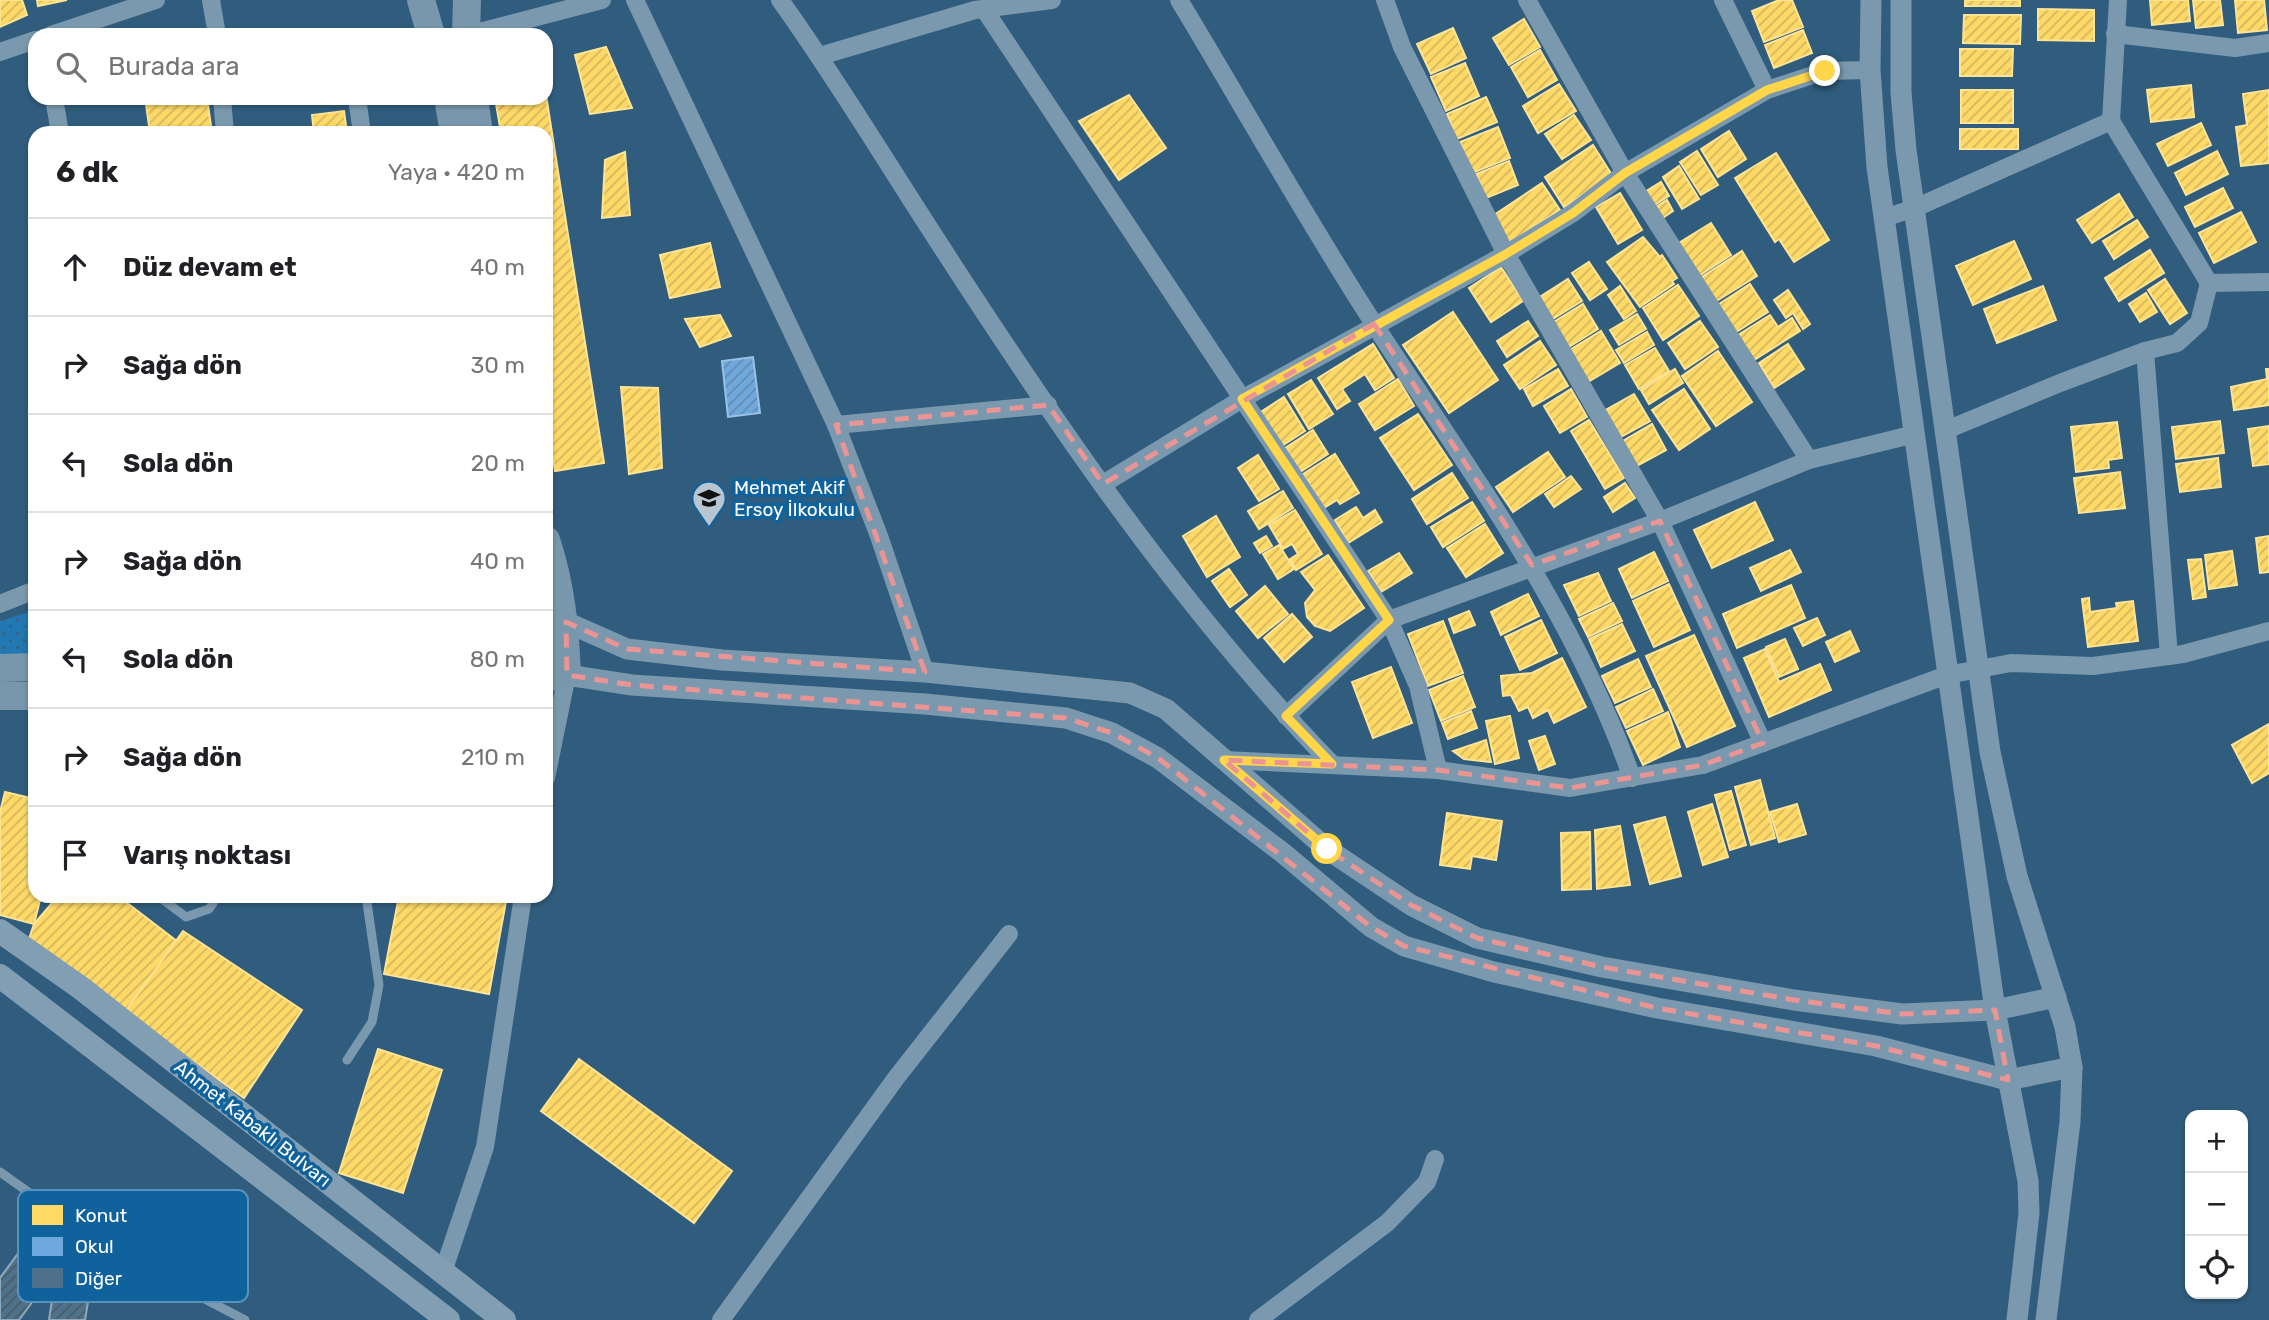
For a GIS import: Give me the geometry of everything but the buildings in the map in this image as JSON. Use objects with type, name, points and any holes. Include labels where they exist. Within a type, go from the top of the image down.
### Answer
[{"type":"main road","points":[[421,0],[429,28]]},
{"type":"main road","points":[[467,0],[467,28]]},
{"type":"main road","points":[[449,105],[453,126]]},
{"type":"main road","points":[[475,105],[478,126]]},
{"type":"main road","points":[[553,560],[558,575],[556,676]]},
{"type":"main road","points":[[0,668],[28,667]]},
{"type":"main road","points":[[0,696],[28,695]]},
{"type":"main road","name":"Ahmet Kabaklı Bulvarı","points":[[0,931],[80,988],[504,1320]]},
{"type":"main road","name":"Ahmet Kabaklı Bulvarı","points":[[0,976],[448,1320]]},
{"type":"street","points":[[72,28],[156,0]]},
{"type":"street","points":[[211,0],[216,28]]},
{"type":"street","points":[[494,28],[602,0]]},
{"type":"street","points":[[635,0],[836,425],[879,536],[925,672]]},
{"type":"street","points":[[780,0],[820,56],[937,241],[1144,543],[1286,716],[1332,764]]},
{"type":"street","points":[[820,56],[979,7],[1052,0]]},
{"type":"street","points":[[1179,0],[1374,324],[1532,565],[1616,732],[1632,778]]},
{"type":"street","points":[[1385,0],[1402,47],[1506,254],[1660,521],[1763,743]]},
{"type":"street","points":[[1527,0],[1625,173],[1809,460]]},
{"type":"street","points":[[1723,0],[1767,90]]},
{"type":"street","points":[[1871,0],[1872,120],[1884,218],[1995,1010],[2028,1181],[2029,1213],[2017,1320]]},
{"type":"street","points":[[1901,0],[1901,92],[1944,431],[1978,667],[2002,812],[2030,922],[2056,997],[2073,1067],[2070,1122],[2046,1320]]},
{"type":"street","points":[[1944,431],[2145,351],[2177,343],[2199,323],[2209,283],[2111,121],[2118,0]]},
{"type":"street","points":[[979,7],[1389,620],[1418,686],[1438,770]]},
{"type":"street","points":[[2115,34],[2235,48],[2269,43]]},
{"type":"street","points":[[0,52],[28,42]]},
{"type":"street","points":[[1103,484],[1242,399],[1374,324],[1506,254],[1573,213],[1625,173],[1767,90],[1825,71],[1870,70]]},
{"type":"street","points":[[55,105],[59,126]]},
{"type":"street","points":[[223,105],[224,126]]},
{"type":"street","points":[[358,105],[361,126]]},
{"type":"street","points":[[1884,218],[1915,208],[2111,121]]},
{"type":"street","points":[[2209,283],[2269,282]]},
{"type":"street","points":[[2145,351],[2169,656]]},
{"type":"street","points":[[836,425],[1048,405]]},
{"type":"street","points":[[1286,716],[1389,620],[1532,565],[1660,521],[1809,460],[1915,434]]},
{"type":"street","points":[[0,604],[28,593]]},
{"type":"street","points":[[556,621],[627,649],[722,660],[925,672],[1130,693],[1166,709],[1327,849],[1411,905],[1477,937],[1602,967],[1808,1002],[1902,1014],[1995,1010],[2056,997]]},
{"type":"street","points":[[1224,760],[1438,770],[1570,788],[1703,765],[1948,675],[1978,667],[2011,663],[2093,666],[2169,656],[2269,631]]},
{"type":"street","points":[[553,707],[556,676],[632,685],[925,704],[1066,718],[1112,733],[1158,758],[1283,853],[1371,928],[1404,946],[1494,972],[1657,1008],[1876,1046],[2008,1080],[2073,1067]]},
{"type":"street","points":[[443,1272],[485,1147],[522,903]]},
{"type":"street","points":[[721,1320],[897,1078],[1009,934]]},
{"type":"street","points":[[1258,1320],[1387,1223],[1427,1182],[1435,1159]]},
{"type":"lane","points":[[167,903],[186,917],[209,909],[213,903]]},
{"type":"lane","points":[[347,1060],[372,1022],[379,985],[367,903]]},
{"type":"lane","points":[[0,1172],[25,1190]]},
{"type":"lane","points":[[210,1302],[244,1320]]},
{"type":"highlighted area","points":[[1374,324],[1532,565],[1660,521],[1763,743],[1703,765],[1570,788],[1438,770],[1224,760],[1327,849],[1411,905],[1477,938],[1602,967],[1794,1000],[1902,1014],[1995,1010],[2008,1080],[1876,1046],[1657,1008],[1404,946],[1371,927],[1158,758],[1112,733],[1066,718],[632,685],[567,675],[566,622],[627,649],[925,672],[836,425],[1048,405],[1103,484]]},
{"type":"shaded area","points":[[28,612],[28,658],[0,658],[0,621]]},
{"type":"place","name":"Mehmet Akif Ersoy İlkokulu","points":[[709,528]]},
{"type":"route","points":[[1327,849],[1224,760],[1332,764],[1286,716],[1389,620],[1242,399],[1374,324],[1506,254],[1573,213],[1625,173],[1767,90],[1825,71]]}]
